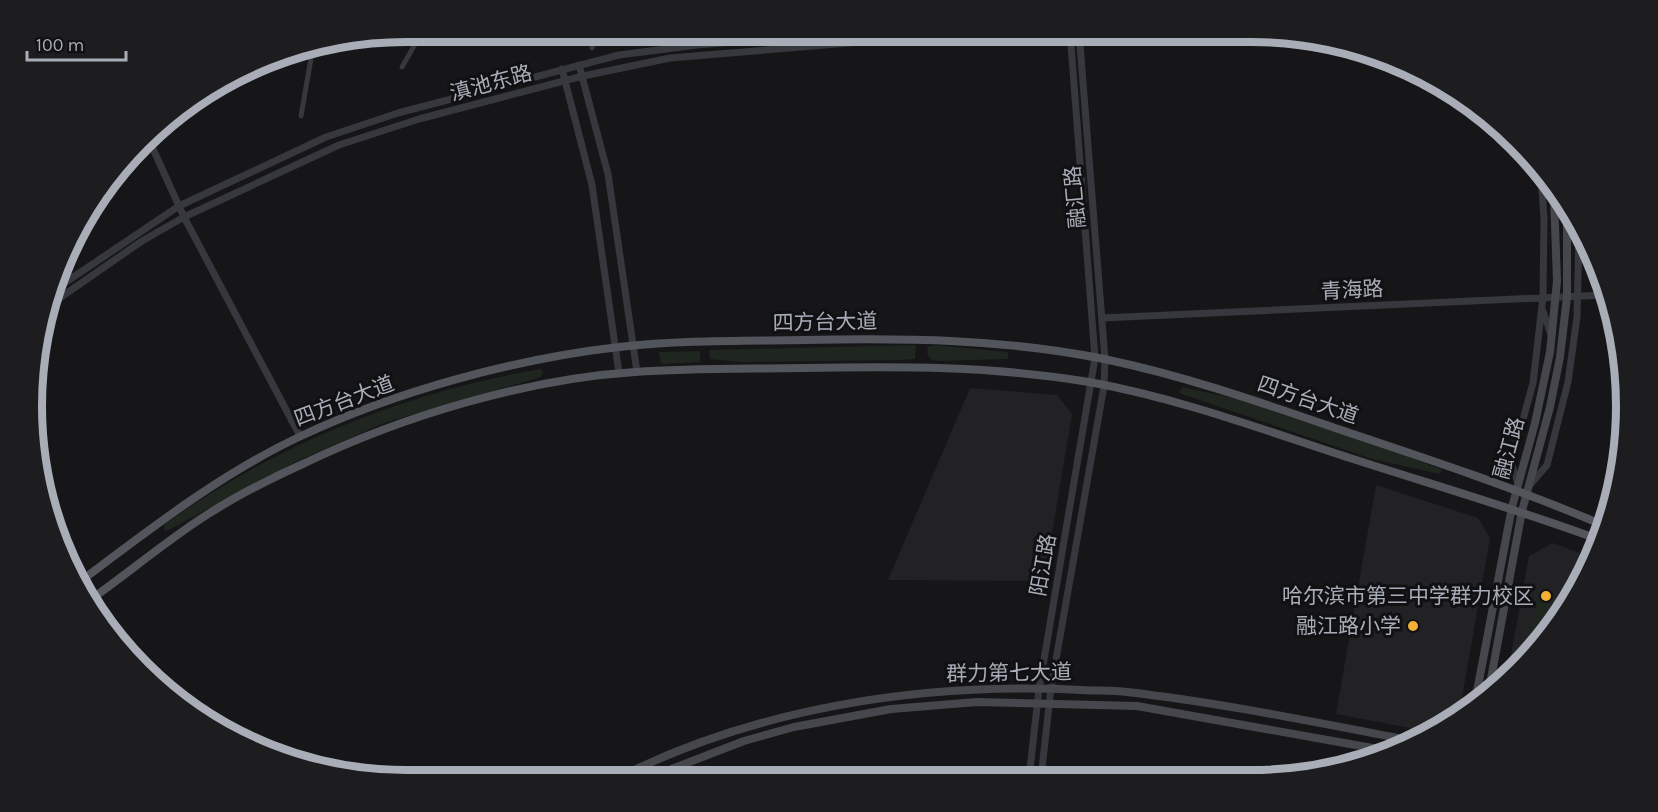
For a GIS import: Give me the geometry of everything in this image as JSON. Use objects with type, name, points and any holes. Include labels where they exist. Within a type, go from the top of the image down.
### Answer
[{"type":"main road","name":"融江路","points":[[1477,693],[1512,507],[1543,391],[1552,335],[1556,297],[1554,203]]},
{"type":"main road","name":"融江路","points":[[1491,681],[1522,511],[1557,373],[1567,297],[1568,226]]},
{"type":"main road","name":"四方台大道","points":[[85,577],[187,501],[300,436],[383,403],[457,380],[548,358],[633,345],[932,339],[973,341],[1105,359],[1231,393],[1528,489],[1597,522]]},
{"type":"main road","name":"四方台大道","points":[[96,596],[194,523],[232,500],[316,458],[368,436],[435,413],[537,387],[637,372],[933,367],[1014,372],[1092,383],[1198,408],[1512,507],[1591,537]]},
{"type":"main road","name":"群力第七大道","points":[[634,770],[657,759],[742,729],[785,717],[911,695],[974,688],[1051,688],[1126,692],[1399,738]]},
{"type":"main road","name":"群力第七大道","points":[[669,770],[744,741],[794,727],[891,709],[977,702],[1137,705],[1375,748]]},
{"type":"street","points":[[402,67],[416,42]]},
{"type":"street","points":[[592,48],[594,42]]},
{"type":"street","name":"滇池东路","points":[[63,284],[179,206],[326,137],[398,113],[579,65],[619,56],[734,42]]},
{"type":"street","name":"滇池东路","points":[[58,299],[142,241],[184,217],[339,145],[419,119],[583,76],[699,54],[853,42]]},
{"type":"street","name":"融汇路","points":[[1071,42],[1095,358]]},
{"type":"street","name":"融汇路","points":[[1080,42],[1105,359]]},
{"type":"street","points":[[302,116],[312,54]]},
{"type":"street","points":[[579,65],[608,174],[637,372]]},
{"type":"street","points":[[562,69],[592,185],[619,374]]},
{"type":"street","points":[[152,146],[184,217],[300,436]]},
{"type":"street","points":[[1518,486],[1511,463],[1533,383],[1543,297],[1544,218],[1541,184]]},
{"type":"street","points":[[1528,489],[1547,465],[1555,441],[1572,357],[1578,296],[1579,247]]},
{"type":"street","name":"青海路","points":[[1102,318],[1599,295]]},
{"type":"street","points":[[1542,309],[1552,335]]},
{"type":"street","points":[[1557,373],[1572,357]]},
{"type":"street","name":"阳江路","points":[[1030,770],[1039,689],[1095,358]]},
{"type":"street","name":"阳江路","points":[[1042,770],[1051,688],[1104,386],[1105,359]]},
{"type":"shaded area","points":[[916,345],[915,359],[898,360],[741,362],[710,359],[709,350]]},
{"type":"shaded area","points":[[935,345],[1008,352],[1008,359],[937,361],[930,359],[927,353],[928,347]]},
{"type":"shaded area","points":[[700,351],[700,362],[661,364],[659,352]]},
{"type":"shaded area","points":[[540,369],[543,372],[541,377],[384,423],[299,460],[165,532],[164,525],[207,496],[296,446],[391,408],[440,392]]},
{"type":"shaded area","points":[[1182,387],[1232,398],[1397,452],[1442,470],[1440,474],[1372,459],[1179,393]]},
{"type":"shaded area","points":[[970,388],[1057,395],[1072,414],[1044,581],[888,580]]},
{"type":"shaded area","name":"融江路小学","points":[[1376,485],[1478,518],[1490,538],[1461,704],[1418,729],[1336,714]]},
{"type":"shaded area","name":"哈尔滨市第三中学群力校区","points":[[1553,543],[1584,555],[1555,608],[1526,646],[1510,662],[1529,556]]},
{"type":"shaded area","points":[[1538,592],[1562,596],[1541,628],[1529,643]]},
{"type":"place","name":"哈尔滨市第三中学群力校区","points":[[1546,596]]},
{"type":"place","name":"融江路小学","points":[[1413,626]]}]
